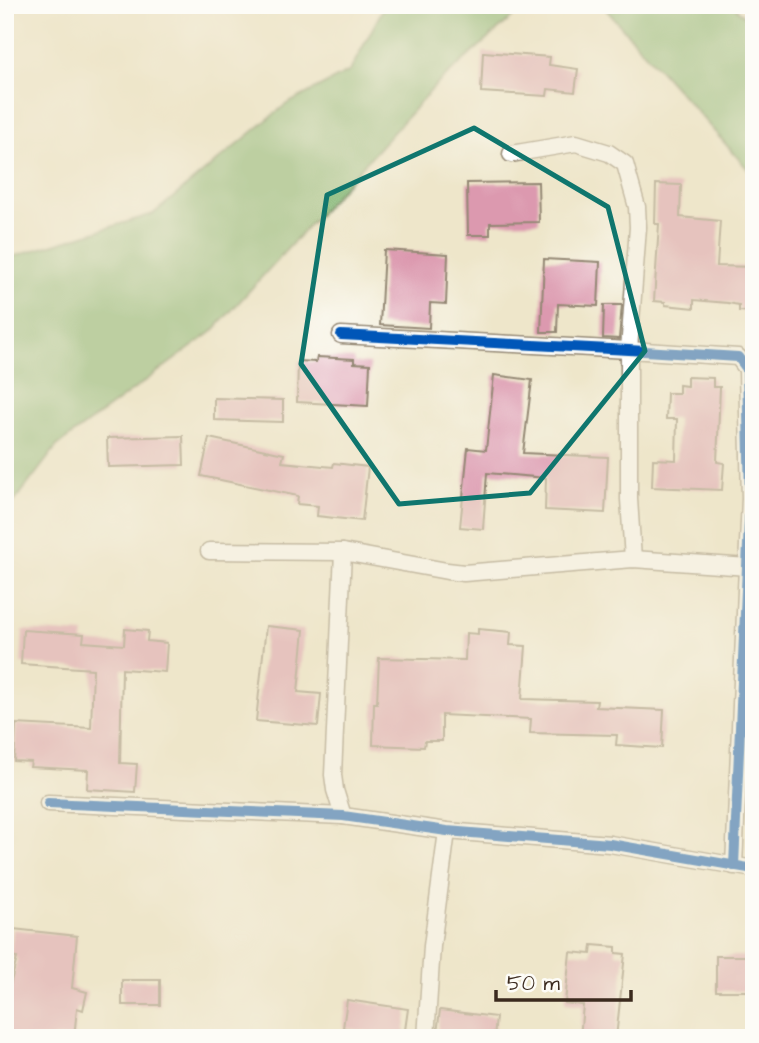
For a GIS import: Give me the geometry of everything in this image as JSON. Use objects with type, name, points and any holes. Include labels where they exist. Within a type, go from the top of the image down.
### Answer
[{"type":"street","points":[[511,153],[576,143],[609,153],[625,164],[637,207],[638,227],[629,349],[629,499],[633,559]]},
{"type":"street","points":[[341,335],[738,357],[747,369],[750,498],[734,866]]},
{"type":"street","points":[[209,551],[343,552],[464,573],[633,559],[748,567]]},
{"type":"street","points":[[343,552],[333,775],[343,816]]},
{"type":"street","points":[[48,803],[343,816],[447,831],[610,844],[754,869]]},
{"type":"street","points":[[426,1038],[432,946],[447,831]]},
{"type":"highlighted area","points":[[474,128],[608,207],[645,351],[530,493],[399,504],[301,364],[327,195]]},
{"type":"green space","points":[[385,5],[526,5],[435,86],[212,332],[57,446],[5,514],[5,259],[153,214],[285,105],[350,71]]},
{"type":"green space","points":[[602,5],[732,5],[754,25],[754,176]]},
{"type":"building","points":[[483,52],[550,57],[549,65],[578,69],[575,92],[548,89],[547,96],[481,92]]},
{"type":"building","points":[[538,182],[539,222],[490,223],[490,235],[468,235],[467,183]]},
{"type":"building","points":[[656,184],[681,185],[680,217],[720,221],[717,266],[754,267],[754,312],[739,311],[739,305],[728,303],[694,300],[694,308],[654,301],[659,224],[655,224]]},
{"type":"building","points":[[384,250],[448,254],[446,304],[430,303],[429,328],[380,325]]},
{"type":"building","points":[[544,259],[600,262],[598,306],[558,304],[557,332],[541,332]]},
{"type":"building","points":[[604,305],[622,305],[619,339],[603,338]]},
{"type":"building","points":[[317,357],[354,359],[354,363],[370,364],[368,406],[297,402],[298,361],[316,362]]},
{"type":"building","points":[[494,375],[532,380],[523,453],[608,457],[605,513],[545,510],[546,478],[487,473],[483,529],[460,527],[468,448],[486,450]]},
{"type":"building","points":[[687,377],[713,378],[713,387],[720,387],[717,462],[724,463],[722,490],[652,487],[653,459],[676,460],[677,419],[666,419],[667,393],[679,393],[679,385],[687,386]]},
{"type":"building","points":[[214,398],[283,400],[283,422],[214,420]]},
{"type":"building","points":[[183,436],[184,465],[108,467],[107,438]]},
{"type":"building","points":[[209,438],[284,454],[282,462],[368,467],[362,521],[317,516],[318,506],[297,504],[298,496],[201,476]]},
{"type":"building","points":[[266,626],[304,630],[298,692],[321,694],[318,726],[256,721]]},
{"type":"building","points":[[125,629],[148,631],[147,641],[167,643],[165,672],[122,669],[120,763],[137,764],[135,792],[87,789],[88,770],[30,767],[31,762],[14,761],[16,724],[91,728],[93,669],[21,664],[23,630],[84,634],[83,642],[124,645]]},
{"type":"building","points":[[478,629],[511,632],[510,645],[526,646],[522,699],[597,701],[596,707],[664,710],[662,748],[616,745],[617,735],[530,733],[531,719],[442,715],[442,741],[425,741],[424,747],[373,745],[379,658],[465,660],[466,633],[478,634]]},
{"type":"building","points":[[13,929],[77,936],[72,988],[87,992],[83,1010],[77,1008],[74,1038],[5,1038],[5,1005],[17,958],[10,957]]},
{"type":"building","points":[[592,945],[616,947],[616,953],[625,954],[616,1038],[580,1038],[583,1005],[565,1003],[570,952],[591,954]]},
{"type":"building","points":[[716,956],[754,956],[754,991],[716,991]]},
{"type":"building","points":[[122,980],[160,980],[160,1005],[122,1005]]},
{"type":"building","points":[[347,1000],[408,1009],[404,1037],[343,1028]]},
{"type":"building","points":[[440,1010],[496,1017],[494,1038],[437,1033]]},
{"type":"cycle path","points":[[341,335],[738,357],[747,369],[750,498],[734,866]]},
{"type":"cycle path","points":[[48,803],[343,816],[447,831],[610,844],[754,869]]}]
